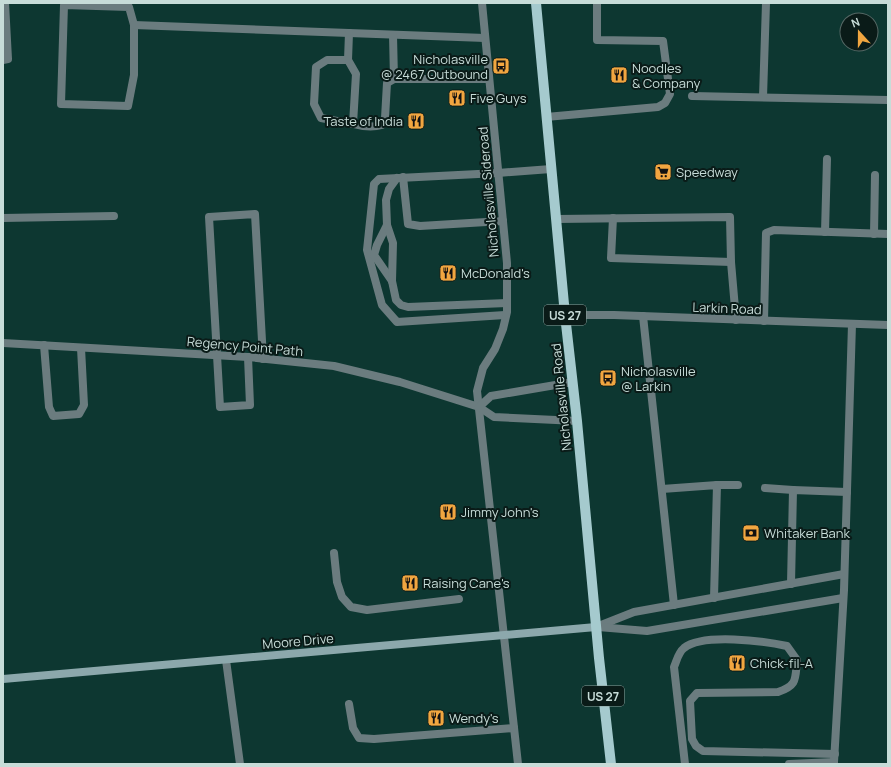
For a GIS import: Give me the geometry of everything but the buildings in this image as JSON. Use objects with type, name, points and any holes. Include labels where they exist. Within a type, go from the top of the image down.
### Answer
[{"type":"main road","name":"Nicholasville Road","points":[[536,3],[565,315],[611,764]]},
{"type":"street","points":[[3,60],[8,59],[5,3]]},
{"type":"street","name":"Nicholasville Sideroad","points":[[482,3],[507,262],[507,303],[503,329],[495,349],[482,368],[477,391],[518,764]]},
{"type":"street","points":[[546,117],[658,107],[665,103],[670,94],[663,41],[597,40],[597,3]]},
{"type":"street","points":[[763,97],[766,3]]},
{"type":"street","points":[[64,5],[129,7],[134,25],[134,75],[128,106],[61,104],[64,5]]},
{"type":"street","points":[[134,25],[485,38]]},
{"type":"street","points":[[350,33],[348,60],[356,74],[353,124]]},
{"type":"street","points":[[393,35],[394,79]]},
{"type":"street","points":[[348,60],[327,60],[316,67],[314,104],[321,118],[373,127],[382,124],[385,118],[387,83],[394,79],[489,79]]},
{"type":"street","points":[[692,96],[888,100]]},
{"type":"street","points":[[825,232],[827,159]]},
{"type":"street","points":[[505,315],[397,322],[382,306],[367,250],[374,184],[379,179],[400,177],[551,169]]},
{"type":"street","points":[[874,234],[875,175]]},
{"type":"street","points":[[400,177],[408,224],[420,226],[503,221]]},
{"type":"street","points":[[400,177],[388,189],[386,200],[387,225],[393,243],[392,281],[396,300],[401,305],[408,307],[507,303]]},
{"type":"street","points":[[248,357],[250,405],[220,407],[209,217],[255,214],[263,359]]},
{"type":"street","points":[[3,218],[114,216]]},
{"type":"street","points":[[556,219],[730,217],[731,262],[736,320]]},
{"type":"street","points":[[613,218],[612,258],[731,262]]},
{"type":"street","points":[[387,225],[377,245],[374,255],[392,281]]},
{"type":"street","points":[[764,321],[766,233],[774,230],[888,234]]},
{"type":"street","name":"Larkin Road","points":[[565,315],[643,316],[888,325]]},
{"type":"street","points":[[643,316],[674,605]]},
{"type":"street","points":[[833,760],[843,598],[852,324]]},
{"type":"street","name":"Regency Point Path","points":[[3,343],[248,357],[334,366],[400,382],[479,407],[494,417],[577,421]]},
{"type":"street","points":[[44,345],[49,407],[53,416],[79,414],[84,405],[81,348]]},
{"type":"street","points":[[479,407],[491,396],[573,382]]},
{"type":"street","points":[[714,598],[717,485]]},
{"type":"street","points":[[662,489],[738,485]]},
{"type":"street","points":[[765,488],[847,492]]},
{"type":"street","points":[[791,584],[793,490]]},
{"type":"street","points":[[334,553],[337,582],[342,597],[351,607],[367,610],[459,599]]},
{"type":"street","points":[[596,627],[634,612],[844,574]]},
{"type":"street","points":[[596,627],[647,631],[843,598]]},
{"type":"street","name":"Moore Drive","points":[[3,679],[596,627]]},
{"type":"street","points":[[685,764],[674,667],[679,654],[685,648],[696,642],[709,640],[764,641],[787,646],[797,660],[794,683],[788,689],[778,692],[696,693],[690,701],[692,739],[696,746],[704,751],[833,760]]},
{"type":"street","points":[[226,660],[240,764]]},
{"type":"street","points":[[349,704],[352,728],[359,738],[374,739],[514,728]]},
{"type":"street","points":[[789,764],[833,760]]},
{"type":"place","name":"Nicholasville @ 2467 Outbound","points":[[501,66]]},
{"type":"place","name":"Noodles & Company","points":[[619,75]]},
{"type":"place","name":"Five Guys","points":[[457,98]]},
{"type":"place","name":"Taste of India","points":[[416,121]]},
{"type":"place","name":"Speedway","points":[[663,172]]},
{"type":"place","name":"McDonald's","points":[[448,273]]},
{"type":"place","name":"Nicholasville @ Larkin","points":[[608,378]]},
{"type":"place","name":"Jimmy John's","points":[[448,512]]},
{"type":"place","name":"Whitaker Bank","points":[[751,533]]},
{"type":"place","name":"Raising Cane's","points":[[410,583]]},
{"type":"place","name":"Chick-fil-A","points":[[737,663]]},
{"type":"place","name":"Wendy's","points":[[436,718]]}]
